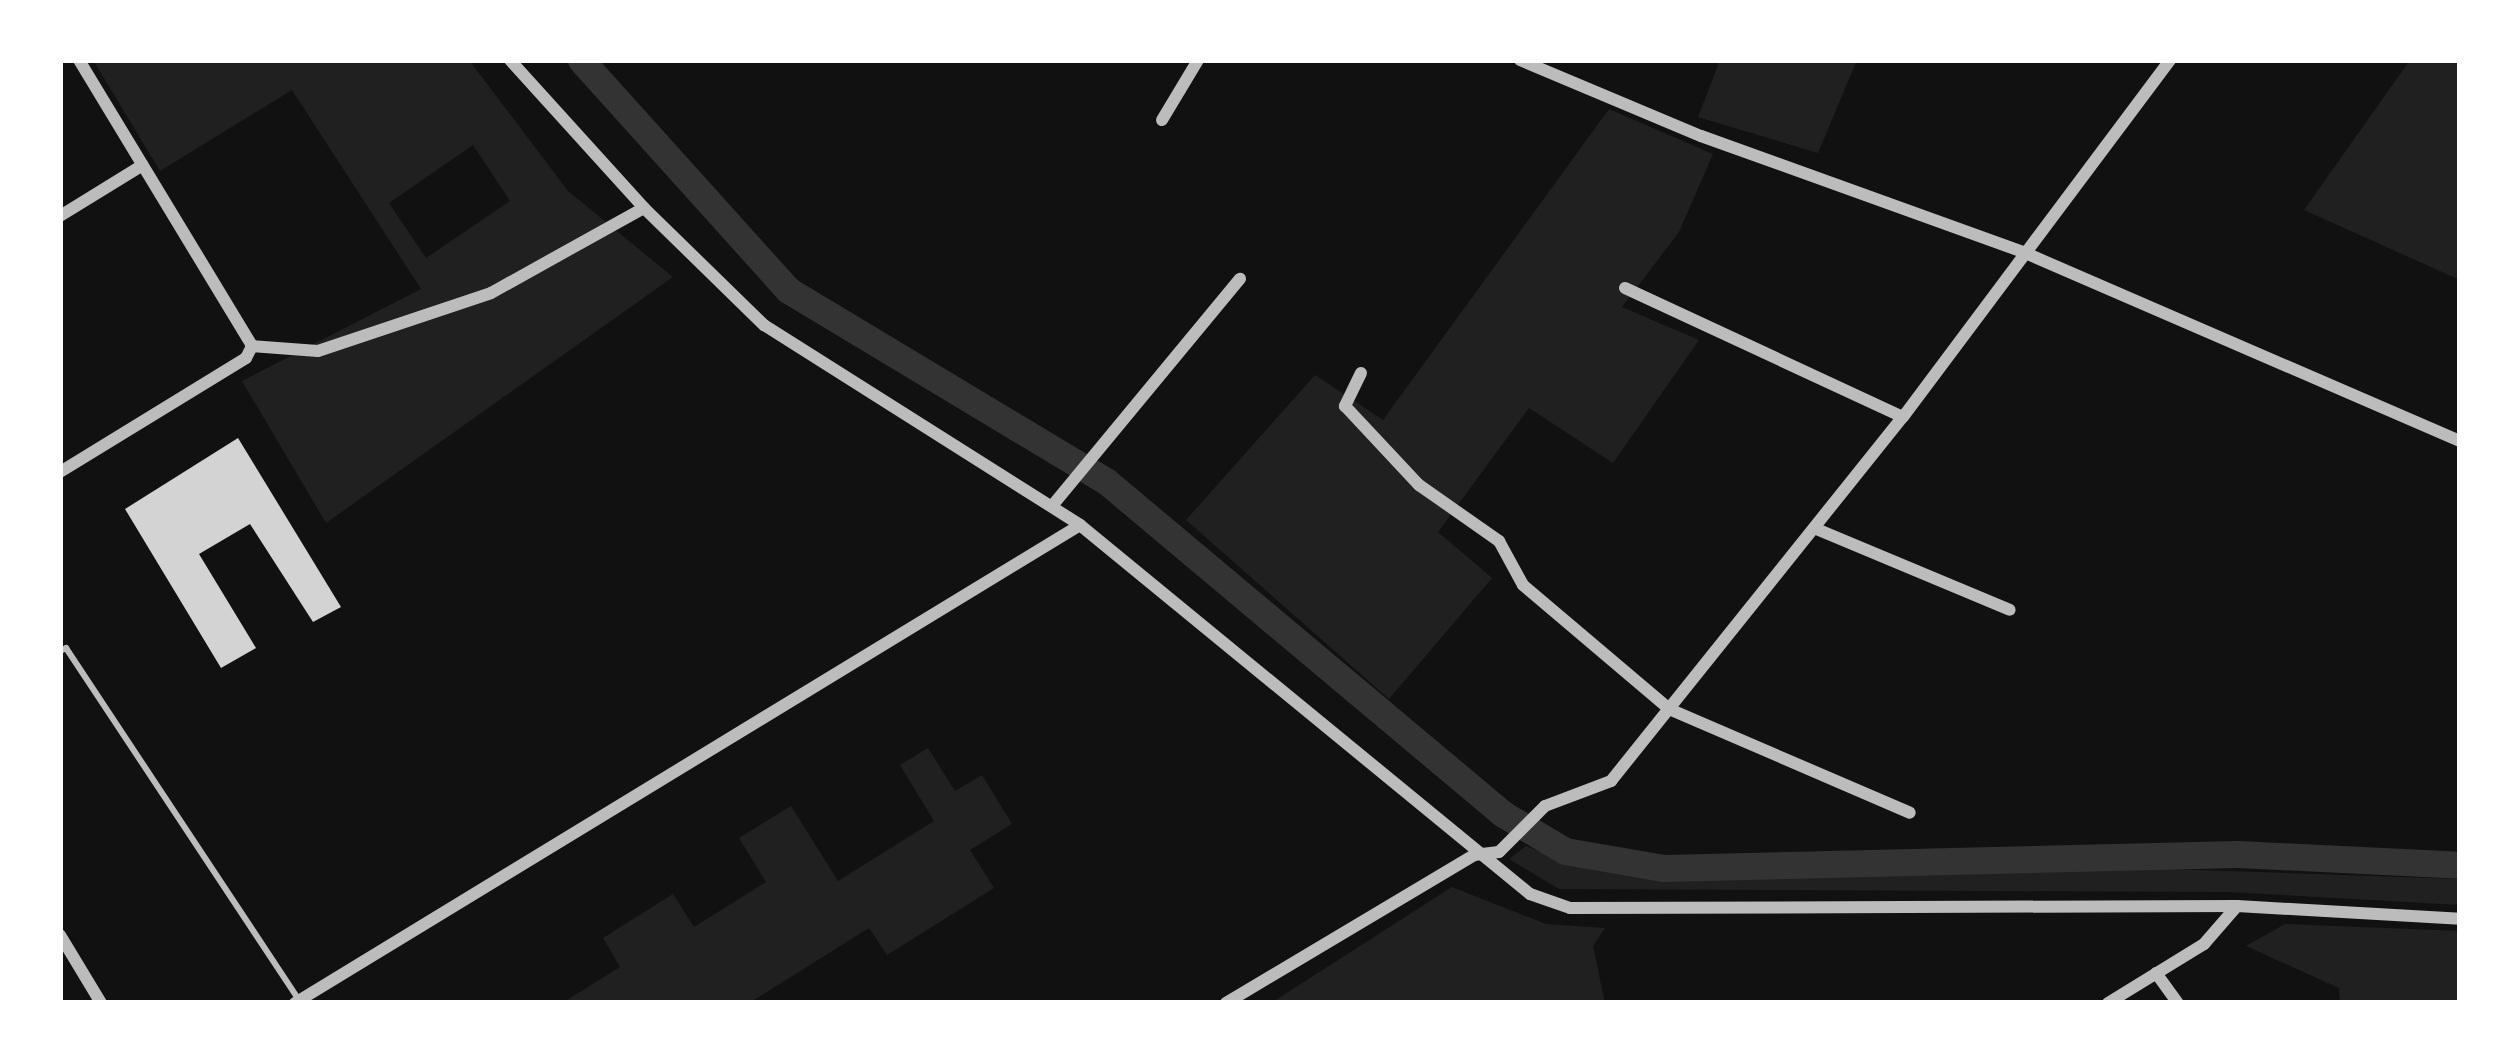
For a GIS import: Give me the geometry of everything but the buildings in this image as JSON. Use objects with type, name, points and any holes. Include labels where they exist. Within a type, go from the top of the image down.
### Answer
[{"type":"street","points":[[79,60],[252,346]]},
{"type":"street","points":[[510,60],[644,208],[764,325],[1080,526],[1474,855],[1530,894],[1570,908],[2236,906],[2460,920]]},
{"type":"street","points":[[1162,120],[1198,60]]},
{"type":"street","points":[[1520,60],[1701,136],[2023,252],[2460,441]]},
{"type":"street","points":[[1226,1003],[1474,855],[1499,852],[1545,806],[1611,781],[1903,417],[2170,60]]},
{"type":"street","points":[[60,216],[142,165]]},
{"type":"street","points":[[252,346],[317,351],[490,293],[644,208]]},
{"type":"street","points":[[1052,506],[1240,279]]},
{"type":"street","points":[[1624,288],[1903,417]]},
{"type":"street","points":[[60,472],[246,358],[252,346]]},
{"type":"street","points":[[1361,374],[1345,406],[1419,484],[1499,541],[1522,585],[1669,709],[1910,813]]},
{"type":"street","points":[[298,1002],[1080,526]]},
{"type":"street","points":[[1814,528],[2010,610]]},
{"type":"street","points":[[2108,1003],[2204,944],[2236,906]]},
{"type":"street","points":[[60,935],[101,1003]]},
{"type":"street","points":[[2156,973],[2178,1003]]},
{"type":"lane","points":[[60,651],[66,647],[298,1002]]},
{"type":"shaded area","points":[[93,60],[469,60],[568,191],[673,277],[326,523],[242,381],[421,289],[292,90],[160,171]],"holes":[[[473,145],[510,201],[426,258],[389,203]]]},
{"type":"shaded area","points":[[1720,60],[1857,60],[1818,153],[1698,117]]},
{"type":"shaded area","points":[[2410,60],[2460,60],[2460,280],[2304,210]]},
{"type":"shaded area","points":[[1609,109],[1713,154],[1679,232],[1622,307],[1699,340],[1613,463],[1529,408],[1438,532],[1492,578],[1389,699],[1186,520],[1315,375],[1383,420]]},
{"type":"shaded area","points":[[928,748],[955,791],[982,775],[1012,824],[970,850],[994,888],[887,955],[869,928],[749,1003],[562,1003],[620,967],[603,938],[673,894],[694,927],[766,882],[739,838],[791,806],[838,881],[934,821],[900,765]]},
{"type":"shaded area","points":[[1526,846],[1575,866],[1683,876],[2081,866],[2460,879],[2460,905],[2229,892],[1559,889],[1509,859]]},
{"type":"shaded area","points":[[1452,887],[1546,924],[1605,928],[1593,946],[1605,1003],[1271,1003]]},
{"type":"shaded area","points":[[2285,924],[2460,931],[2460,1003],[2340,1003],[2339,988],[2246,946]]},
{"type":"waterway","points":[[581,60],[788,290],[1106,481],[1503,814],[1565,851],[1663,868],[2238,854],[2460,865]]}]
